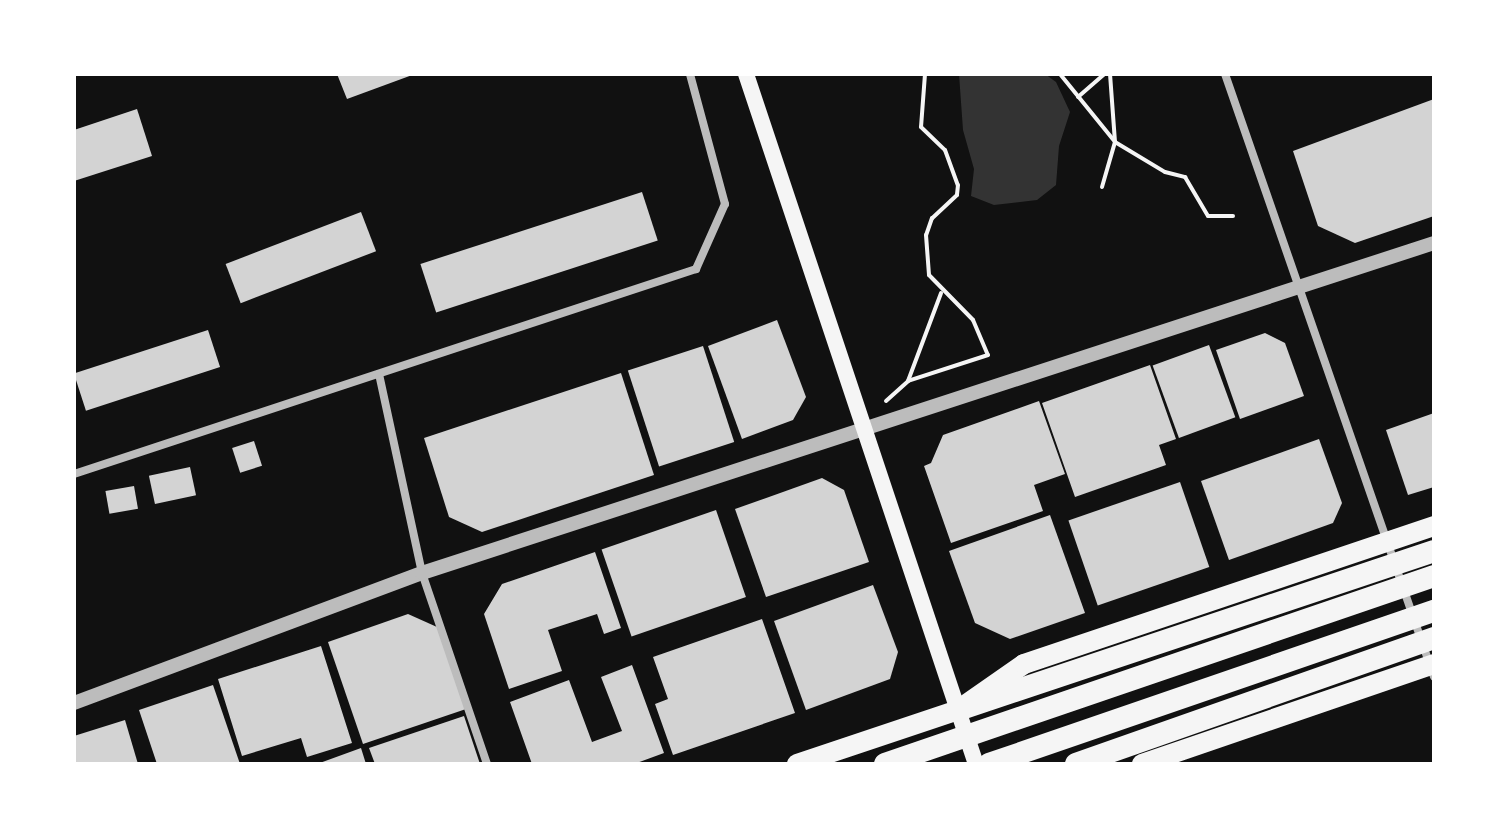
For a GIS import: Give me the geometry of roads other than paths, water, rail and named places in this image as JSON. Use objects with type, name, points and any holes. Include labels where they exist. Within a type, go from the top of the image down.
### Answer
[{"type":"highway","points":[[958,710],[1434,551]]},
{"type":"highway","points":[[885,764],[1434,576]]},
{"type":"highway","points":[[989,764],[1434,611]]},
{"type":"highway","points":[[1076,764],[1434,638]]},
{"type":"main road","points":[[746,74],[976,764]]},
{"type":"main road","points":[[797,764],[958,710],[1024,664],[1434,526]]},
{"type":"main road","points":[[1142,764],[1433,669]]},
{"type":"street","points":[[74,474],[696,269],[725,204],[690,74]]},
{"type":"street","points":[[1225,74],[1433,669]]},
{"type":"street","points":[[74,703],[422,573],[1434,243]]},
{"type":"street","points":[[379,374],[422,573],[487,764]]}]
